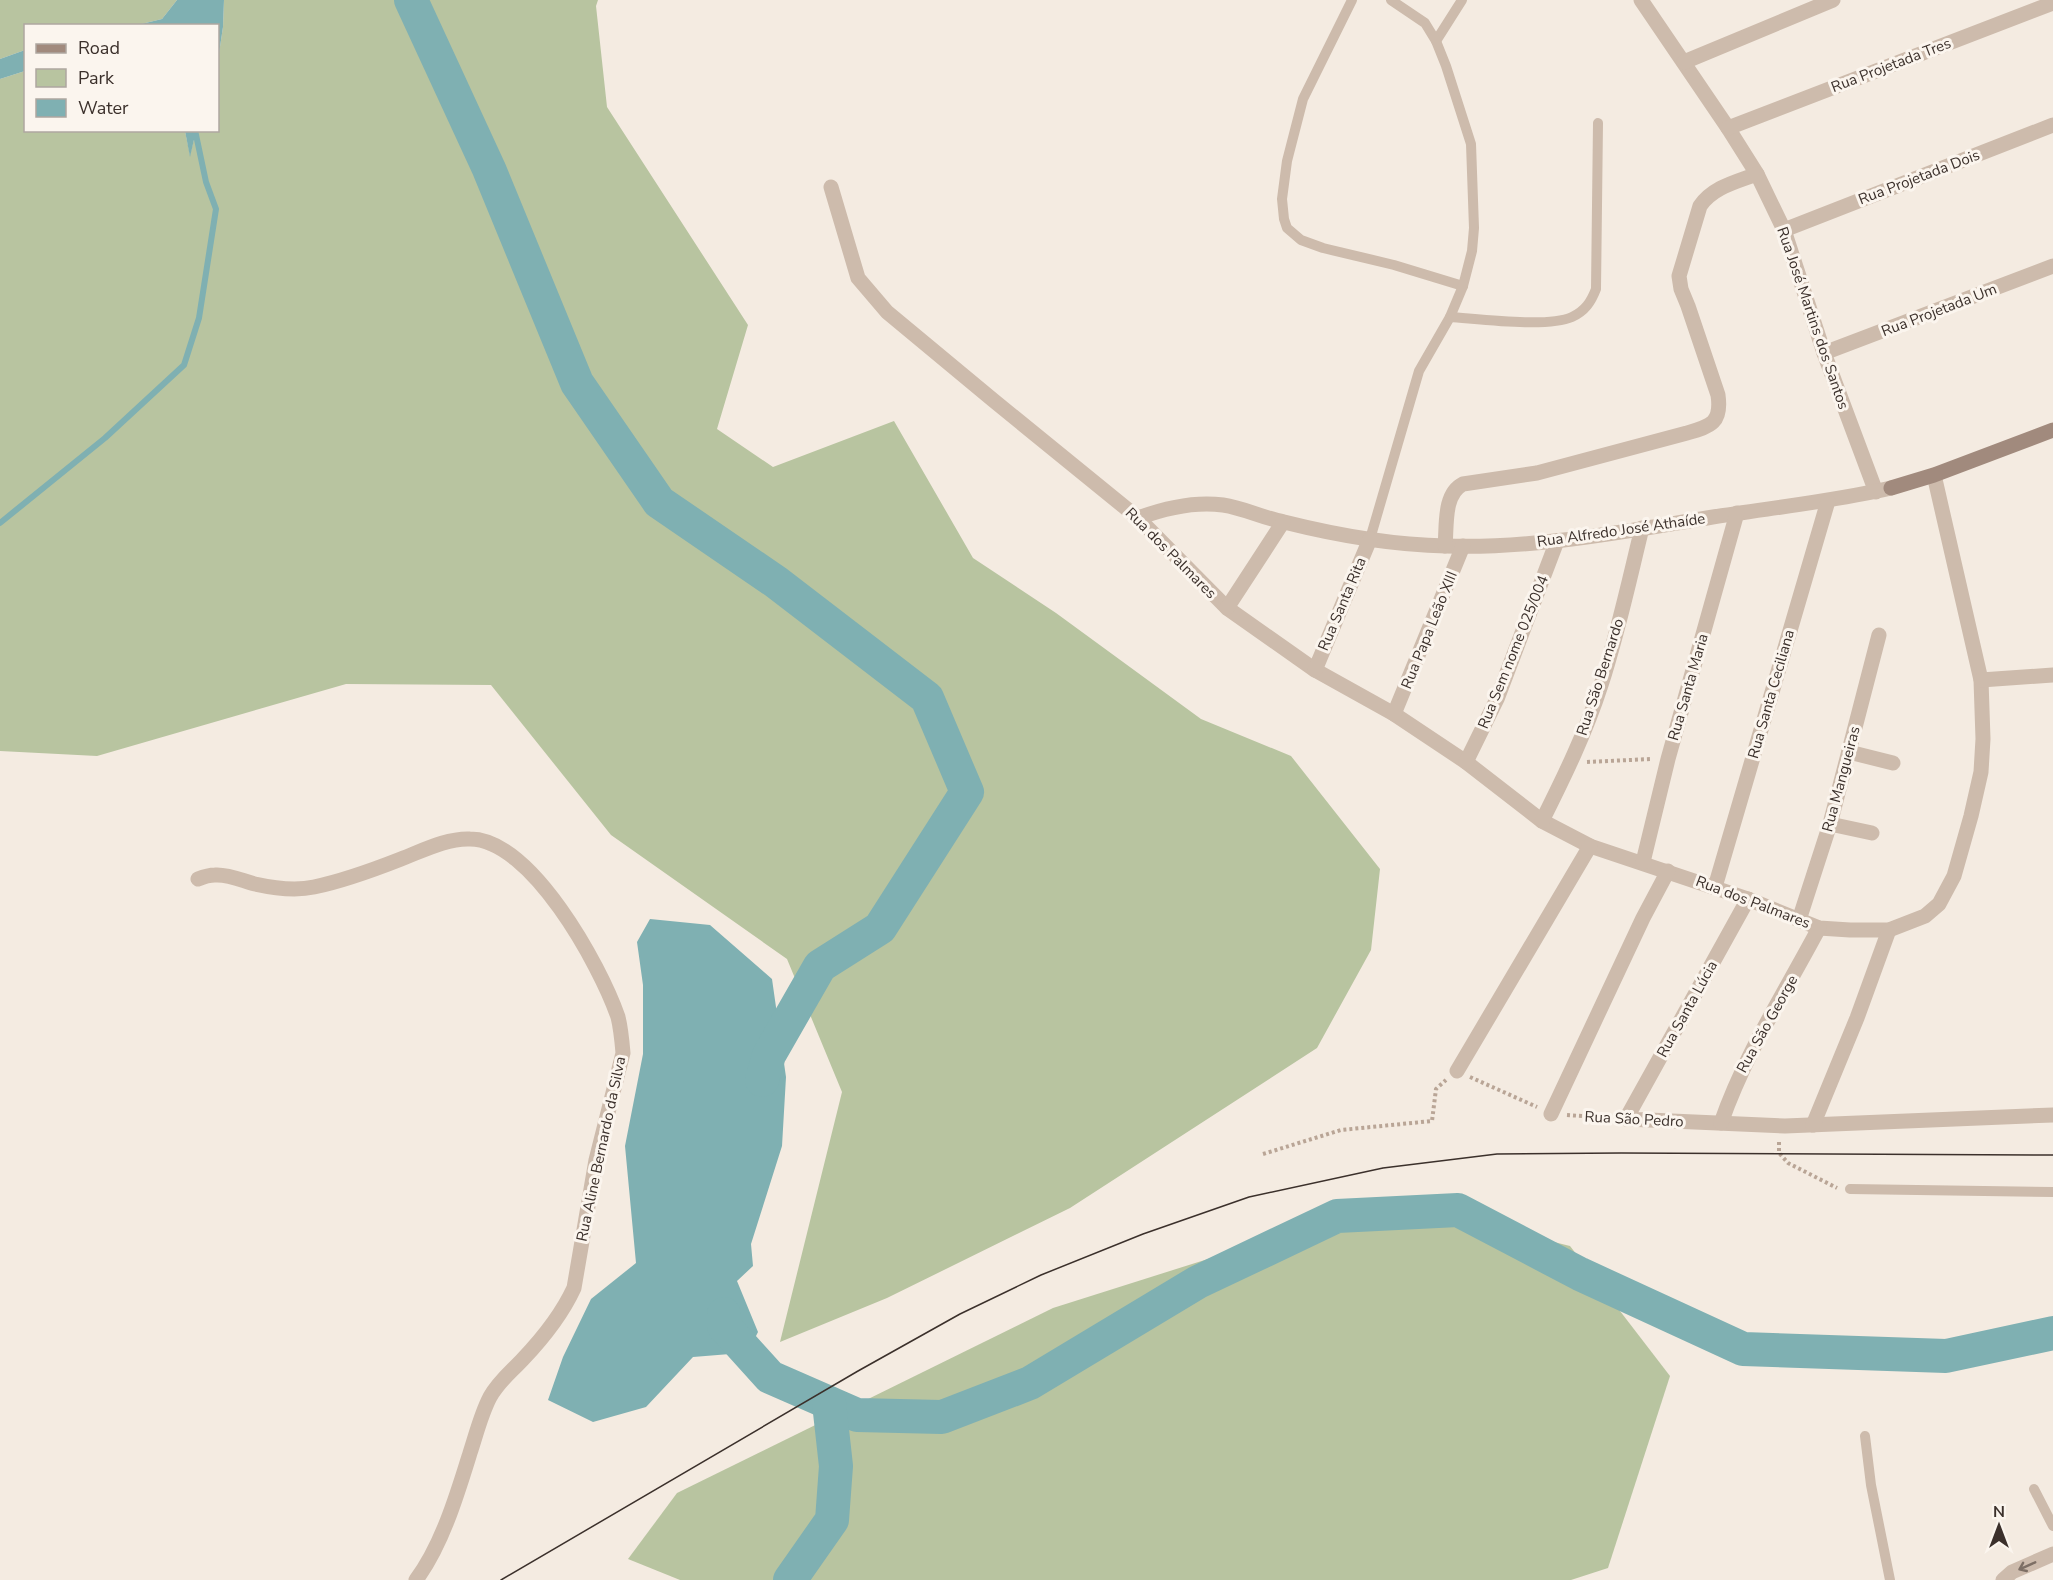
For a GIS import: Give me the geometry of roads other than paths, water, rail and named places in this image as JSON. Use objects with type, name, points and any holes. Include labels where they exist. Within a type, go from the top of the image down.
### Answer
[{"type":"street","points":[[1684,62],[1833,0]]},
{"type":"street","name":"Rua José Martins dos Santos","points":[[1644,1],[1757,174],[1784,230],[1824,354],[1876,492]]},
{"type":"street","name":"Rua Projetada Tres","points":[[1728,128],[2053,3]]},
{"type":"street","name":"Rua Projetada Dois","points":[[1784,230],[2053,125]]},
{"type":"street","points":[[1445,546],[1451,498],[1454,490],[1463,484],[1537,472],[1708,427],[1716,419],[1720,409],[1718,395],[1681,289],[1679,276],[1700,206],[1706,198],[1716,190],[1757,174]]},
{"type":"street","name":"Rua dos Palmares","points":[[831,187],[858,278],[867,291],[887,312],[1138,518],[1227,608],[1315,670],[1394,714],[1466,762],[1542,821],[1590,846],[1748,899],[1819,928],[1889,930],[1925,916],[1939,904],[1954,876],[1971,816],[1981,772],[1983,739],[1981,680],[1934,475]]},
{"type":"street","name":"Rua Projetada Um","points":[[1824,354],[2053,266]]},
{"type":"street","points":[[1934,475],[2053,430]]},
{"type":"street","name":"Rua Alfredo José Athaíde","points":[[1138,518],[1193,504],[1222,505],[1283,522],[1370,539],[1445,546],[1557,541],[1828,501],[1876,492],[1934,475]]},
{"type":"street","name":"Rua Santa Ceciliana","points":[[1714,887],[1828,501]]},
{"type":"street","name":"Rua Santa Maria","points":[[1643,862],[1668,759],[1737,513]]},
{"type":"street","points":[[1227,608],[1283,522]]},
{"type":"street","name":"Rua São Bernardo","points":[[1542,821],[1571,763],[1600,687],[1616,637],[1642,528]]},
{"type":"street","name":"Rua Santa Rita","points":[[1315,670],[1370,539]]},
{"type":"street","name":"Rua Sem nome 025/004","points":[[1466,762],[1497,699],[1557,541]]},
{"type":"street","name":"Rua Papa Leão XIII","points":[[1394,714],[1463,546]]},
{"type":"street","name":"Rua Mangueiras","points":[[1799,921],[1830,824],[1879,635]]},
{"type":"street","points":[[1981,680],[2053,675]]},
{"type":"street","points":[[1849,752],[1893,763]]},
{"type":"street","points":[[1830,824],[1872,833]]},
{"type":"street","name":"Rua Aline Bernardo da Silva","points":[[198,879],[215,875],[287,888],[312,887],[376,868],[442,843],[469,838],[488,840],[506,850],[526,867],[550,893],[601,978],[618,1018],[622,1036],[622,1053],[596,1160],[574,1288],[565,1306],[523,1359],[500,1381],[489,1399],[437,1544],[430,1560],[416,1580]]},
{"type":"street","points":[[1457,1071],[1590,846]]},
{"type":"street","points":[[1551,1114],[1643,918],[1668,871]]},
{"type":"street","name":"Rua Santa Lúcia","points":[[1626,1119],[1748,899]]},
{"type":"street","name":"Rua São George","points":[[1721,1123],[1733,1088],[1747,1060],[1819,928]]},
{"type":"street","points":[[1813,1125],[1864,1000],[1889,930]]},
{"type":"street","name":"Rua São Pedro","points":[[1626,1119],[1785,1126],[2053,1115]]},
{"type":"street","points":[[2003,1580],[2012,1572],[2053,1554]]},
{"type":"lane","points":[[1352,0],[1303,99],[1287,161],[1282,199],[1287,228],[1301,240],[1323,248],[1394,265],[1463,286]]},
{"type":"lane","points":[[1370,539],[1419,370],[1450,317],[1463,286],[1472,251],[1474,228],[1471,144],[1458,100],[1436,41],[1425,23],[1391,0]]},
{"type":"lane","points":[[1436,41],[1462,0]]},
{"type":"lane","points":[[1450,317],[1535,322],[1557,321],[1572,317],[1590,303],[1596,290],[1598,123]]},
{"type":"lane","points":[[1850,1189],[2053,1192]]},
{"type":"lane","points":[[1865,1436],[1871,1485],[1890,1580]]},
{"type":"lane","points":[[2034,1489],[2053,1526]]},
{"type":"water","points":[[177,0],[224,0],[219,53],[219,24],[141,24],[162,19]]},
{"type":"water","points":[[24,50],[24,71],[0,79],[0,59]]},
{"type":"water","points":[[185,132],[196,132],[190,157]]},
{"type":"water","points":[[650,919],[710,925],[772,979],[786,1077],[782,1146],[751,1244],[753,1266],[737,1281],[758,1332],[742,1364],[730,1354],[693,1357],[646,1407],[593,1422],[548,1400],[563,1357],[591,1299],[636,1263],[625,1146],[643,1054],[643,985],[637,942]]},
{"type":"waterway","points":[[411,0],[489,169],[577,383],[659,502],[776,582],[927,698],[967,792],[880,928],[820,966],[769,1055],[762,1080]]},
{"type":"waterway","points":[[0,523],[105,438],[184,365],[199,318],[216,209],[206,182],[195,132]]},
{"type":"waterway","points":[[724,1314],[724,1326],[770,1377],[857,1415],[942,1417],[1030,1383],[1198,1282],[1337,1216],[1458,1210],[1580,1274],[1743,1349],[1946,1356],[2053,1333]]},
{"type":"waterway","points":[[790,1580],[832,1520],[836,1466],[829,1403]]},
{"type":"tram line","points":[[501,1580],[858,1371],[960,1314],[1041,1275],[1143,1234],[1249,1197],[1383,1168],[1497,1154],[2053,1155]]}]
